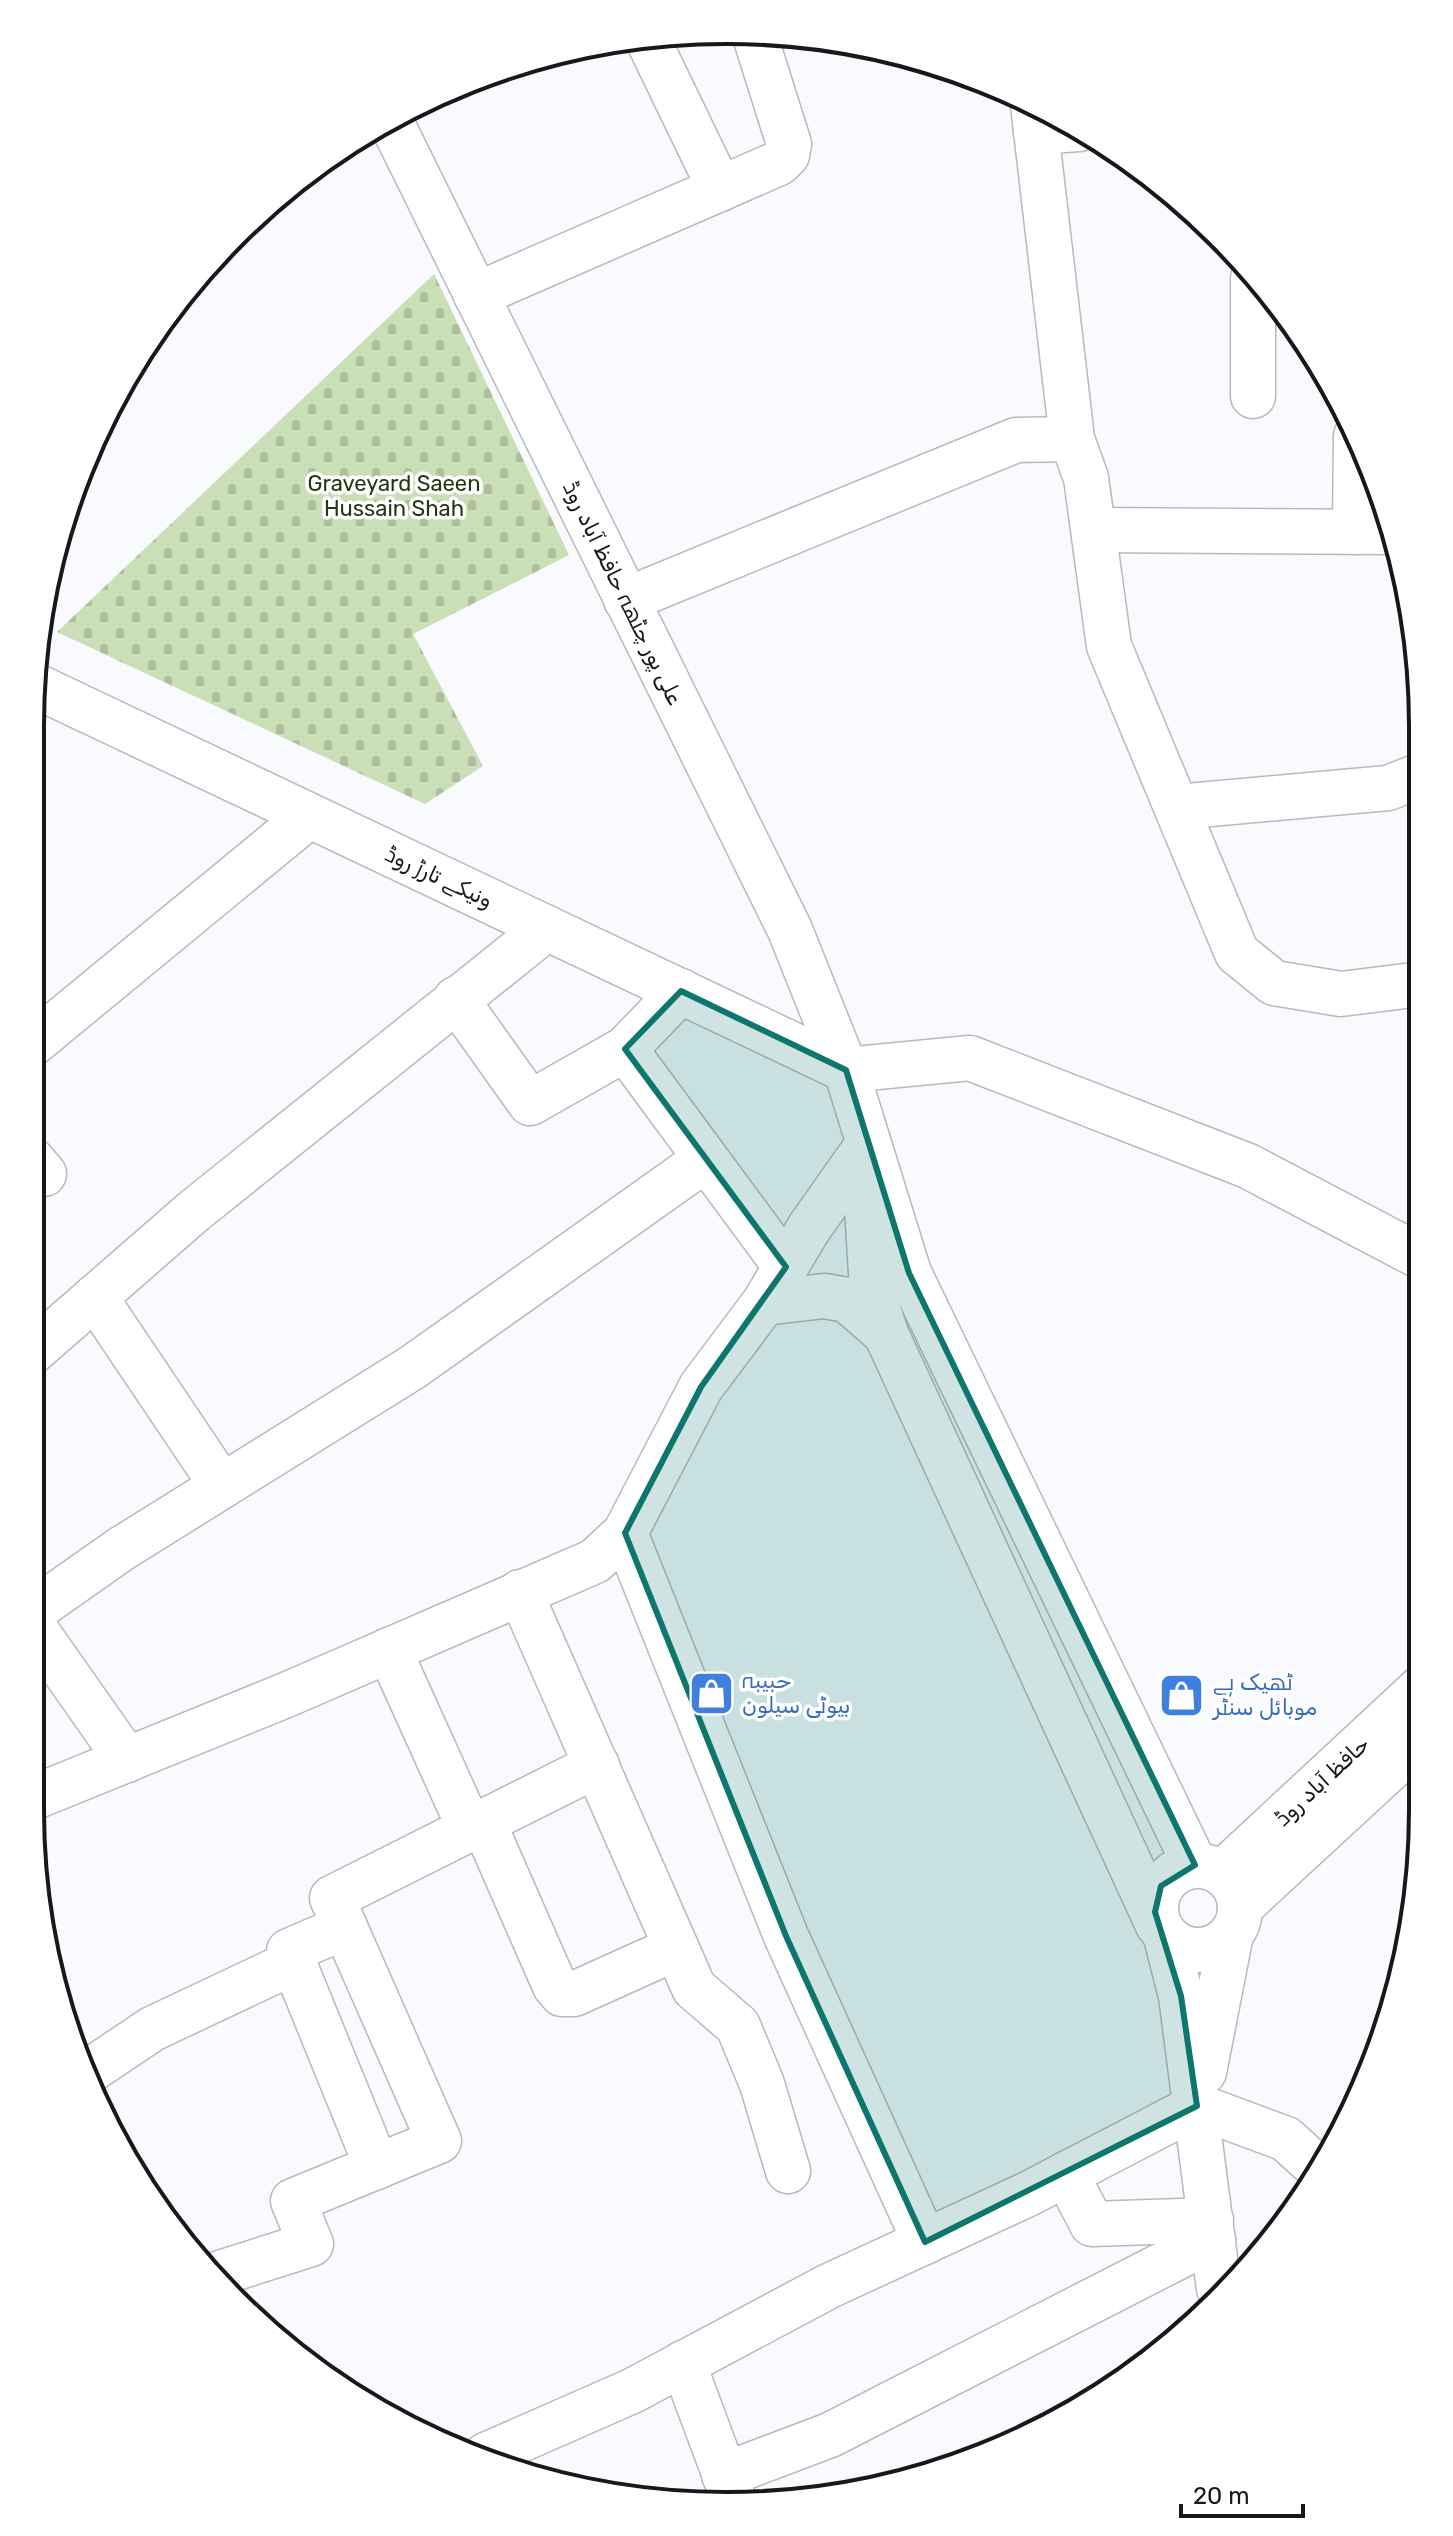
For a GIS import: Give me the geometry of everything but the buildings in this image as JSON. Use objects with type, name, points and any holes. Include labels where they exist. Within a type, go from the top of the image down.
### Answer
[{"type":"street","points":[[476,295],[779,163],[787,155],[789,144],[758,45]]},
{"type":"street","points":[[652,48],[720,189]]},
{"type":"street","points":[[1035,118],[1072,439],[1086,478],[1109,646],[1237,953],[1274,983],[1341,994],[1409,986]]},
{"type":"street","name":"علی پور چٹھہ حافظ آباد روڈ","points":[[395,130],[790,930],[846,1070]]},
{"type":"street","points":[[1253,292],[1253,396]]},
{"type":"street","points":[[626,600],[1016,440],[1072,439]]},
{"type":"street","points":[[1094,530],[1374,532],[1366,488]]},
{"type":"street","name":"ونیکے تارڑ روڈ","points":[[45,690],[846,1070]]},
{"type":"street","points":[[1177,807],[1388,788],[1409,780]]},
{"type":"street","points":[[44,1034],[309,816]]},
{"type":"street","points":[[44,1342],[194,1211],[547,928]]},
{"type":"street","points":[[456,999],[530,1103],[625,1049],[681,991]]},
{"type":"street","points":[[625,1049],[706,1159],[775,1285],[847,1300],[886,1334]]},
{"type":"street","points":[[846,1070],[970,1058],[1248,1166],[1409,1251]]},
{"type":"street","points":[[846,1070],[909,1273],[1222,1895],[1220,1944],[1192,1950],[1162,1931],[886,1334],[872,1290],[864,1150],[846,1070]]},
{"type":"street","points":[[44,1793],[595,1561],[625,1533],[701,1387],[775,1285],[864,1150]]},
{"type":"street","points":[[44,1603],[121,1549],[413,1367],[706,1159]]},
{"type":"street","points":[[95,1297],[222,1486]]},
{"type":"street","points":[[625,1533],[786,1936],[925,2242]]},
{"type":"street","points":[[520,1592],[694,1988],[738,2026],[762,2084],[788,2171]]},
{"type":"street","points":[[44,1642],[127,1760]]},
{"type":"street","points":[[389,1650],[555,1986],[562,1994],[574,1994],[676,1948]]},
{"type":"street","name":"حافظ آباد روڈ","points":[[1222,1895],[1409,1700]]},
{"type":"street","name":"حافظ آباد روڈ","points":[[1222,1895],[1409,1749]]},
{"type":"street","points":[[224,2272],[311,2244],[293,2201],[439,2141],[332,1898],[597,1765]]},
{"type":"street","points":[[1218,2282],[1181,1996],[1156,1898],[1161,1886],[1181,1868],[1222,1895]]},
{"type":"street","points":[[1197,2106],[1222,1895]]},
{"type":"street","points":[[345,1927],[289,1951],[377,2167]]},
{"type":"street","points":[[95,2068],[152,2029],[294,1962]]},
{"type":"street","points":[[508,2456],[829,2286],[1066,2174],[1197,2106],[1286,2139],[1311,2162]]},
{"type":"street","points":[[1066,2174],[1092,2224],[1212,2230]]},
{"type":"street","points":[[683,2363],[730,2490],[1212,2230]]},
{"type":"highlighted area","points":[[681,991],[846,1070],[909,1273],[1195,1865],[1161,1886],[1155,1912],[1181,1996],[1197,2106],[925,2242],[786,1936],[625,1533],[701,1387],[786,1267],[625,1049]]},
{"type":"green space","name":"Graveyard Saeen Hussain Shah","points":[[434,274],[569,555],[413,634],[483,766],[425,804],[57,632]]},
{"type":"place","name":"حبیبہ بیوٹی سیلون","points":[[711,1693]]},
{"type":"place","name":"ٹھیک ہے موبائل سنٹر","points":[[1182,1695]]}]
